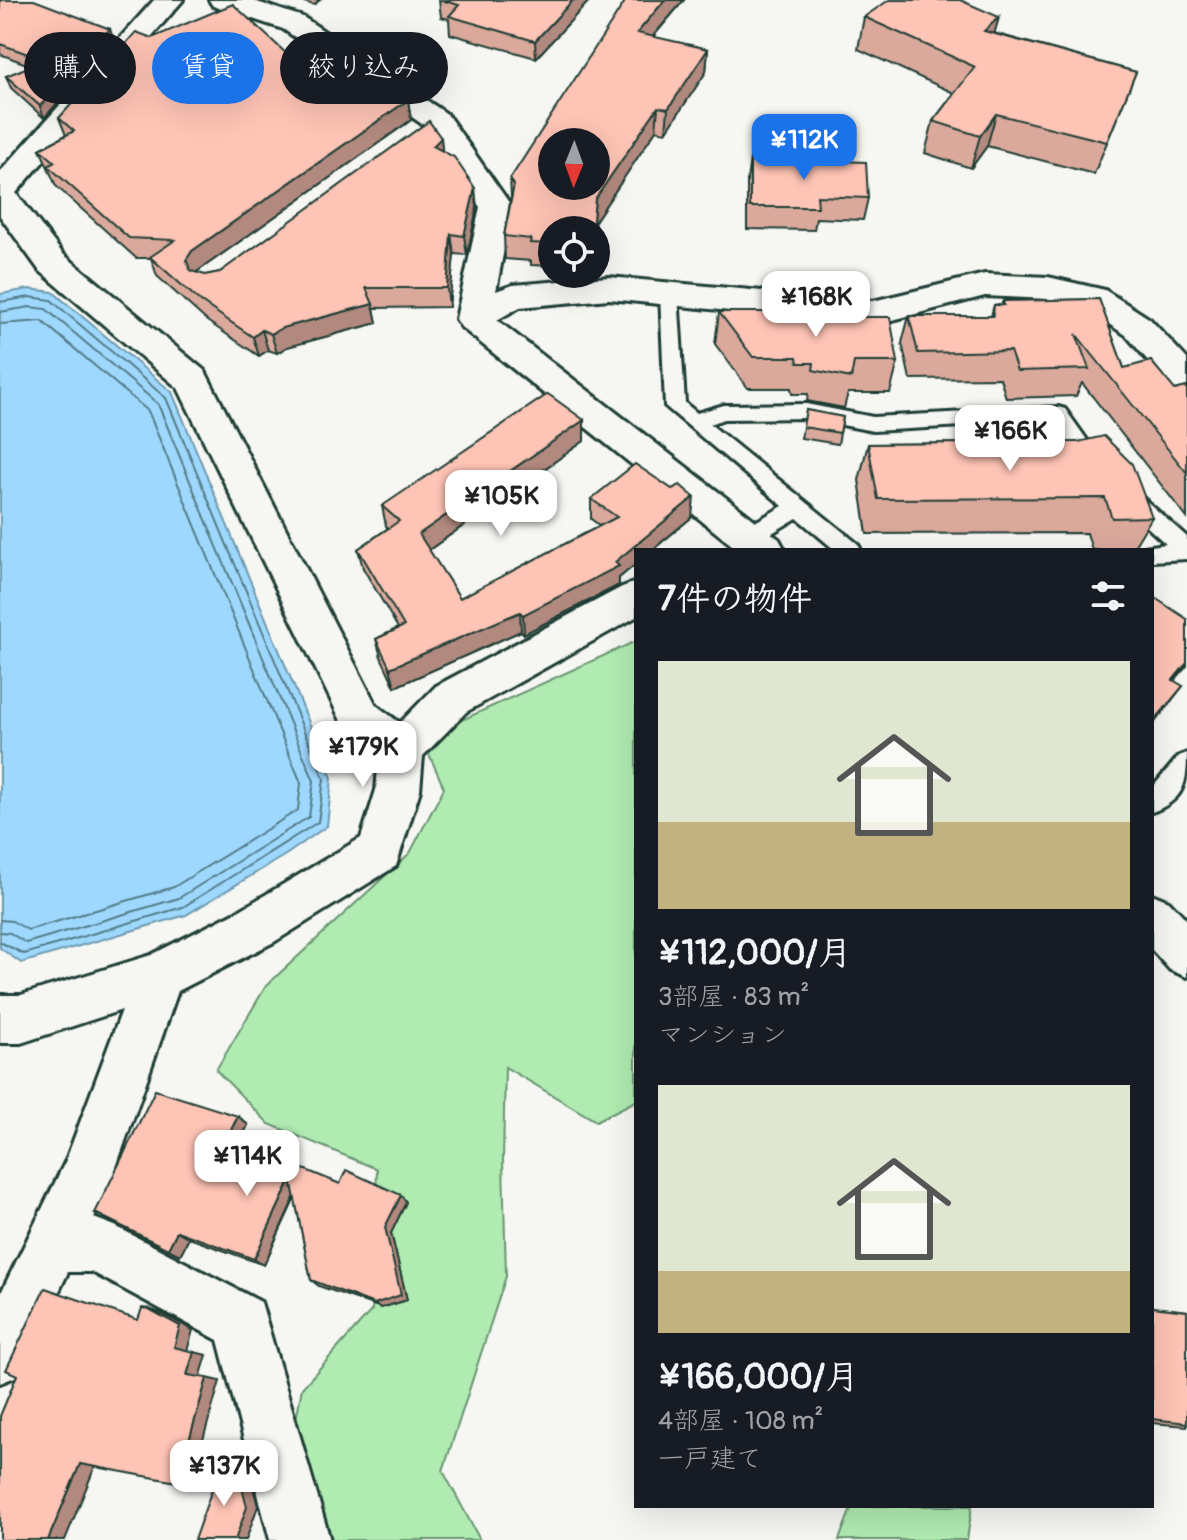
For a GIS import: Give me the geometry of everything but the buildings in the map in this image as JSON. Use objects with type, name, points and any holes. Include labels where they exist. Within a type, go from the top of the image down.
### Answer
[{"type":"street","points":[[169,0],[0,193],[51,262],[192,380],[298,598],[361,718],[402,749]]},
{"type":"street","points":[[223,0],[293,23],[423,129],[496,207],[473,319]]},
{"type":"street","points":[[473,319],[513,296],[609,288],[873,313],[985,285],[1048,288],[1093,298],[1138,327],[1187,382]]},
{"type":"street","points":[[473,319],[746,545]]},
{"type":"street","points":[[0,1019],[21,1019],[160,975],[257,926],[380,851],[398,790],[402,749],[451,699],[634,599]]},
{"type":"street","points":[[1154,918],[1187,954]]},
{"type":"street","points":[[0,1355],[89,1170],[117,1086],[160,975]]},
{"type":"street","points":[[53,1245],[96,1245],[241,1322],[300,1540]]},
{"type":"lane","points":[[669,294],[675,406],[848,548]]},
{"type":"lane","points":[[694,421],[724,412],[806,411],[873,424],[1058,414],[1103,475],[1187,551]]},
{"type":"lane","points":[[746,545],[798,507]]},
{"type":"lane","points":[[1154,553],[1187,551]]},
{"type":"lane","points":[[1154,800],[1165,793],[1187,763]]},
{"type":"green space","points":[[634,642],[634,1102],[596,1121],[505,1067],[503,1161],[506,1276],[443,1471],[480,1540],[273,1540],[302,1388],[372,1310],[377,1169],[269,1124],[216,1070],[266,986],[410,853],[444,788],[422,738]]},
{"type":"green space","points":[[851,1508],[972,1508],[967,1540],[839,1540]]},
{"type":"water","points":[[29,289],[53,292],[172,392],[332,778],[327,826],[186,915],[21,963],[0,948],[0,294]]}]
